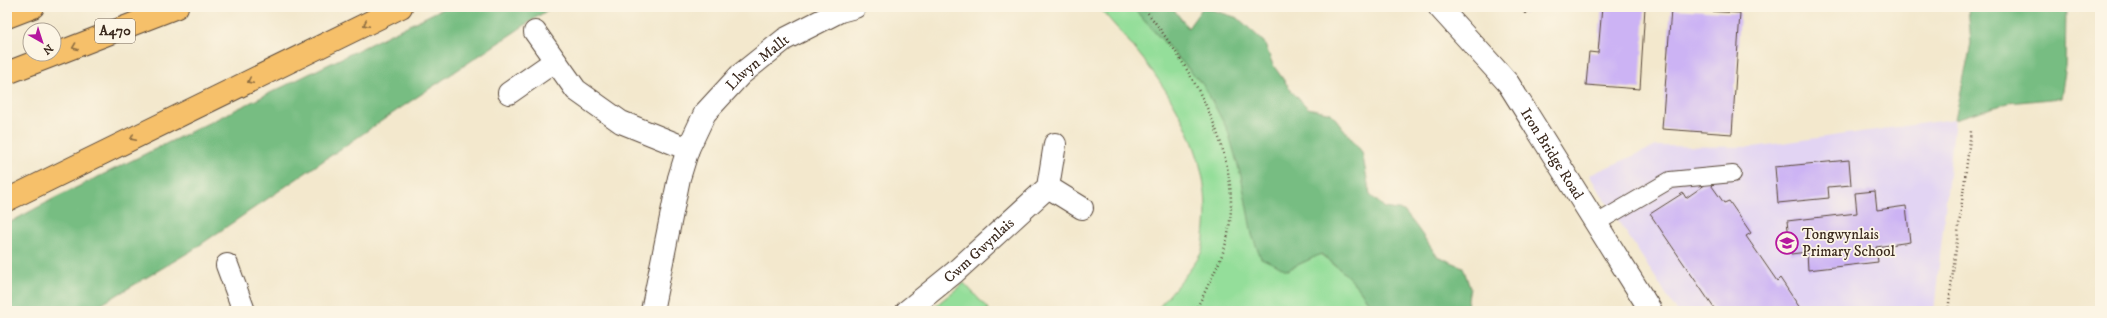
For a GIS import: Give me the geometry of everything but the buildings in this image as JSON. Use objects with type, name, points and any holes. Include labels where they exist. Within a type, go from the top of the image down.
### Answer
[{"type":"highway","points":[[7,17],[33,7]]},
{"type":"highway","name":"A470","points":[[7,73],[177,7]]},
{"type":"highway","points":[[7,200],[402,7]]},
{"type":"street","name":"Llwyn Mallt","points":[[652,311],[679,178],[688,149],[705,113],[740,74],[785,39],[840,11],[855,7]]},
{"type":"street","name":"Iron Bridge Road","points":[[1439,7],[1508,83],[1651,311]]},
{"type":"street","points":[[535,32],[576,90],[621,122],[688,149]]},
{"type":"street","points":[[509,93],[555,60]]},
{"type":"street","points":[[1056,144],[1048,187],[1082,208]]},
{"type":"street","name":"Cwm Gwynlais","points":[[908,311],[955,272],[1048,187]]},
{"type":"street","points":[[227,265],[244,311]]},
{"type":"lane","points":[[1596,224],[1670,180],[1733,174]]},
{"type":"path","points":[[1143,7],[1167,36],[1195,86],[1221,139],[1231,192],[1229,228],[1220,258],[1194,311]]},
{"type":"path","points":[[1948,311],[1971,131]]},
{"type":"shaded area","name":"Tongwynlais Primary School","points":[[1955,119],[1934,311],[1677,311],[1589,175],[1656,146],[1753,147]]},
{"type":"green space","points":[[446,7],[552,7],[191,251],[90,311],[7,311],[7,224],[55,198]]},
{"type":"green space","points":[[1098,7],[1132,7],[1204,86],[1229,131],[1241,176],[1287,270],[1320,254],[1350,279],[1363,294],[1373,311],[1156,311],[1188,272],[1202,251],[1205,227],[1205,195],[1200,165],[1190,135],[1176,107],[1139,54]]},
{"type":"green space","points":[[1132,7],[1172,7],[1188,28],[1203,7],[1238,18],[1264,42],[1273,65],[1293,93],[1308,108],[1331,113],[1362,152],[1370,195],[1385,208],[1404,211],[1437,256],[1463,267],[1470,288],[1466,311],[1373,311],[1357,287],[1343,272],[1321,254],[1287,270],[1261,258],[1252,235],[1241,176],[1228,131],[1204,86]]},
{"type":"green space","points":[[1968,7],[2066,7],[2065,71],[2061,98],[2008,103],[1955,119],[1971,44]]},
{"type":"green space","points":[[964,283],[990,311],[929,311]]},
{"type":"place","name":"Tongwynlais Primary School","points":[[1787,243]]}]
